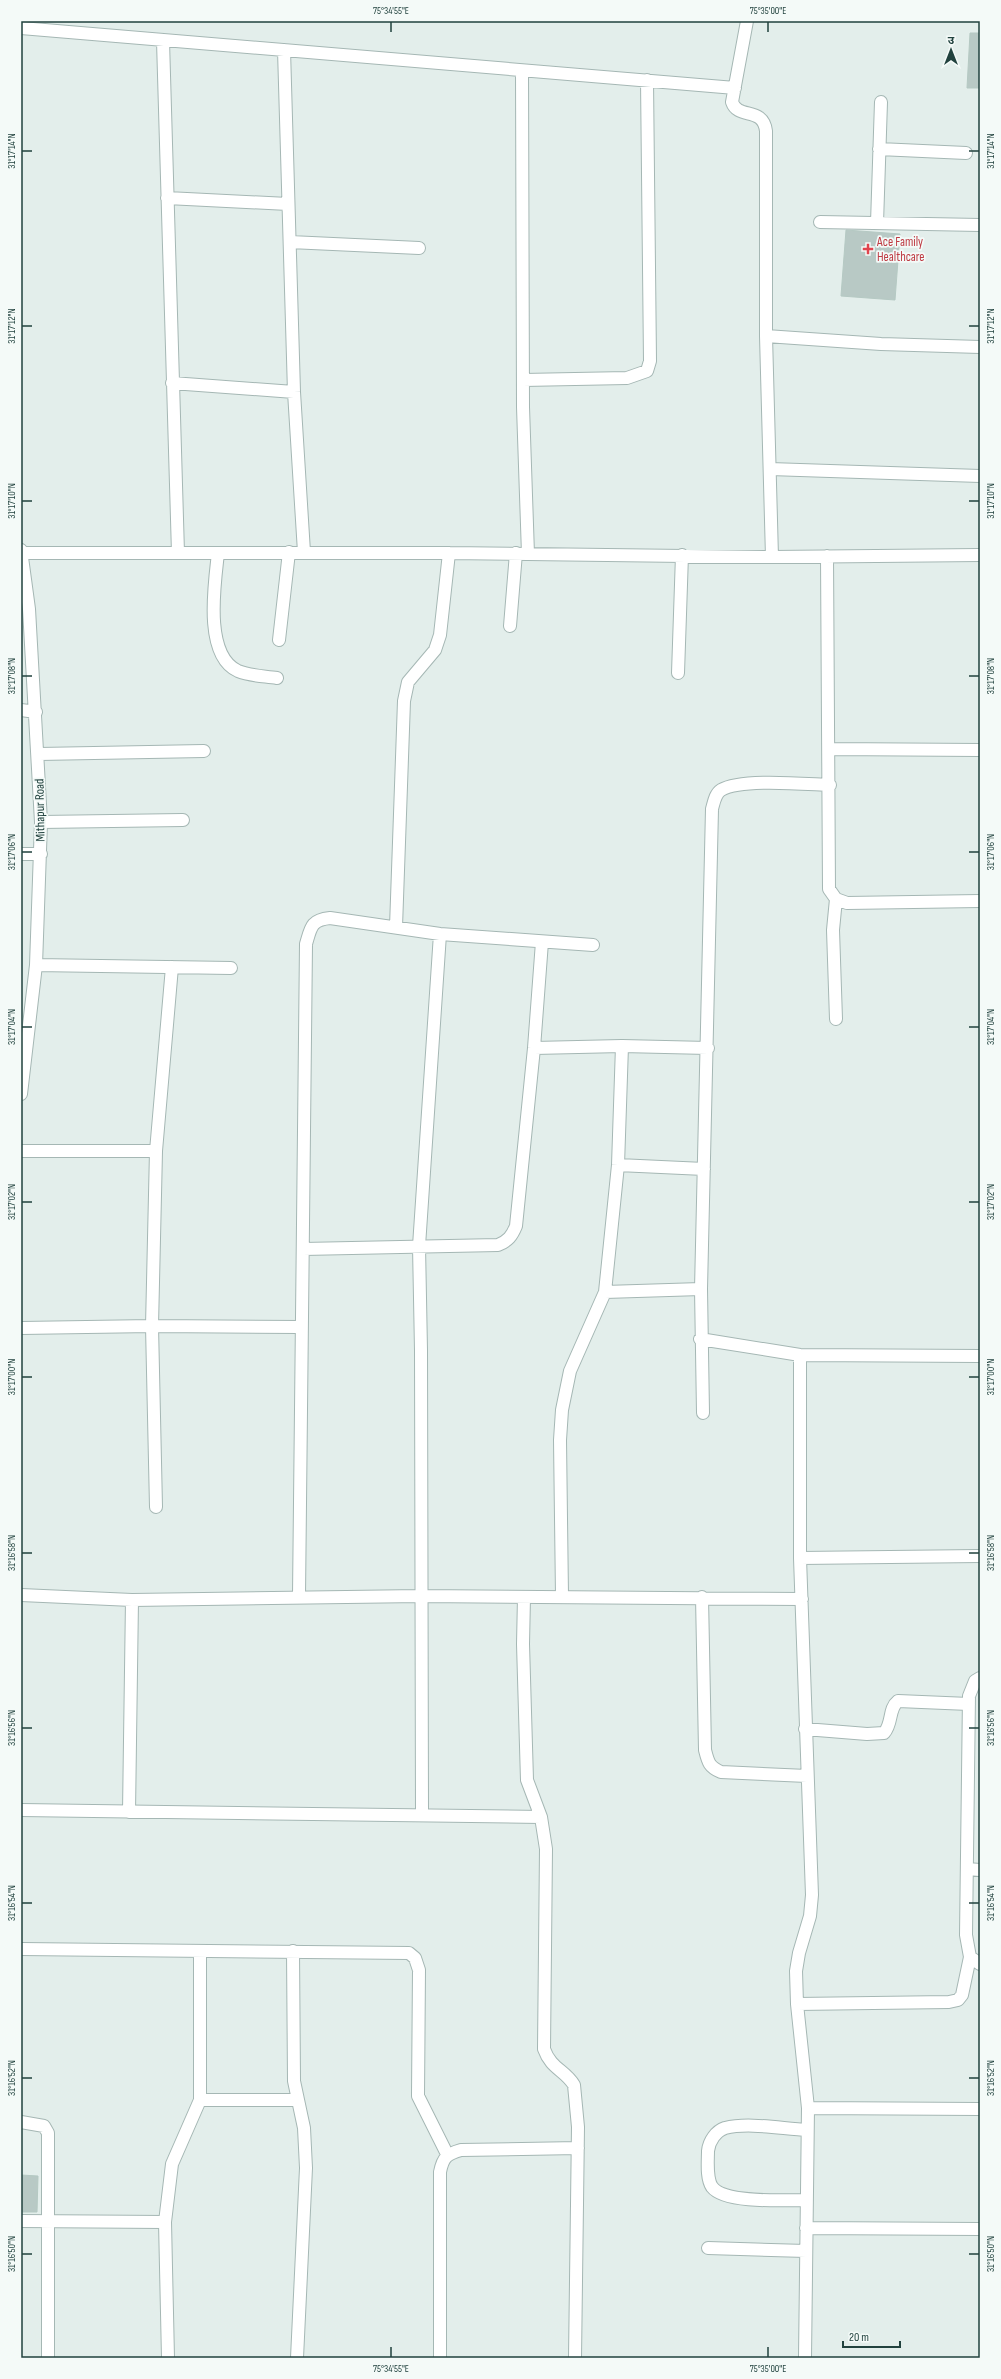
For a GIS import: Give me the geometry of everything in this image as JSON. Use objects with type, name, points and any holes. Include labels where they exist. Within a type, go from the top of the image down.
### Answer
[{"type":"street","points":[[747,21],[732,102],[734,107],[759,117],[765,123],[766,131],[766,336],[772,557]]},
{"type":"street","points":[[21,28],[735,88]]},
{"type":"street","points":[[163,41],[178,553]]},
{"type":"street","points":[[284,50],[294,392],[304,552]]},
{"type":"street","points":[[510,626],[522,553],[522,71]]},
{"type":"street","points":[[522,380],[627,378],[647,371],[650,361],[647,80]]},
{"type":"street","points":[[877,223],[881,102]]},
{"type":"street","points":[[879,149],[966,153]]},
{"type":"street","points":[[167,198],[288,204]]},
{"type":"street","points":[[820,222],[980,225]]},
{"type":"street","points":[[290,242],[419,248]]},
{"type":"street","points":[[766,336],[881,344],[980,347]]},
{"type":"street","points":[[172,383],[294,392]]},
{"type":"street","points":[[770,469],[980,476]]},
{"type":"street","name":"Mithapur Road","points":[[21,550],[25,608],[36,712],[41,822],[36,966],[24,1043],[21,1094]]},
{"type":"street","points":[[279,640],[289,552]]},
{"type":"street","points":[[21,553],[522,553],[772,557],[980,555]]},
{"type":"street","points":[[218,553],[213,624],[224,657],[229,665],[237,670],[277,678]]},
{"type":"street","points":[[396,927],[404,701],[408,682],[435,650],[440,635],[449,553]]},
{"type":"street","points":[[678,673],[682,555]]},
{"type":"street","points":[[827,556],[830,749],[829,889],[836,899],[847,903],[980,901]]},
{"type":"street","points":[[21,710],[36,712]]},
{"type":"street","points":[[830,749],[980,750]]},
{"type":"street","points":[[39,754],[204,751]]},
{"type":"street","points":[[704,1413],[700,1339],[708,1048],[712,809],[715,796],[720,790],[733,786],[755,783],[830,785]]},
{"type":"street","points":[[41,822],[183,820]]},
{"type":"street","points":[[21,854],[41,854]]},
{"type":"street","points":[[836,899],[833,930],[836,1019]]},
{"type":"street","points":[[299,1596],[300,1327],[303,1249],[306,944],[313,923],[320,919],[330,918],[440,934],[594,945]]},
{"type":"street","points":[[422,1815],[420,1596],[422,1350],[419,1246],[440,934]]},
{"type":"street","points":[[303,1249],[498,1245],[507,1242],[513,1234],[516,1226],[534,1048],[542,942]]},
{"type":"street","points":[[36,966],[231,968]]},
{"type":"street","points":[[156,1507],[152,1326],[156,1151],[172,967]]},
{"type":"street","points":[[534,1048],[622,1046],[708,1048]]},
{"type":"street","points":[[562,1596],[560,1440],[562,1410],[570,1370],[605,1292],[618,1165],[622,1046]]},
{"type":"street","points":[[21,1151],[156,1151]]},
{"type":"street","points":[[618,1165],[704,1169]]},
{"type":"street","points":[[605,1292],[701,1290]]},
{"type":"street","points":[[21,1328],[152,1326],[300,1327]]},
{"type":"street","points":[[700,1339],[800,1355],[980,1356]]},
{"type":"street","points":[[800,1355],[800,1558],[812,1895],[810,1916],[799,1953],[797,2004],[808,2108],[805,2358]]},
{"type":"street","points":[[800,1558],[980,1556]]},
{"type":"street","points":[[21,1595],[132,1600],[299,1596],[562,1596],[802,1599]]},
{"type":"street","points":[[524,1597],[525,1755],[530,1792],[541,1817],[546,1849],[544,2049],[552,2065],[571,2079],[574,2085],[578,2148],[575,2358]]},
{"type":"street","points":[[702,1597],[705,1750],[708,1763],[713,1769],[721,1772],[807,1776]]},
{"type":"street","points":[[129,1812],[132,1600]]},
{"type":"street","points":[[797,2004],[949,2002],[958,2000],[962,1995],[975,1961],[966,1935],[969,1696],[976,1681],[980,1678]]},
{"type":"street","points":[[805,1729],[867,1734],[884,1733],[889,1728],[891,1710],[898,1701],[969,1704]]},
{"type":"street","points":[[21,1810],[541,1817]]},
{"type":"street","points":[[967,1869],[980,1870]]},
{"type":"street","points":[[21,1949],[396,1951],[409,1953],[416,1958],[419,1970],[418,2096],[448,2154]]},
{"type":"street","points":[[168,2358],[165,2222],[172,2164],[200,2100],[200,1951]]},
{"type":"street","points":[[293,1951],[293,2058],[297,2100],[304,2128],[306,2168],[297,2358]]},
{"type":"street","points":[[200,2100],[297,2100]]},
{"type":"street","points":[[808,2108],[980,2109]]},
{"type":"street","points":[[21,2122],[44,2126],[48,2133],[48,2358]]},
{"type":"street","points":[[806,2200],[756,2199],[717,2192],[711,2186],[708,2146],[715,2134],[724,2129],[737,2126],[807,2130]]},
{"type":"street","points":[[440,2358],[440,2172],[442,2161],[448,2154],[461,2150],[578,2148]]},
{"type":"street","points":[[21,2221],[165,2222]]},
{"type":"street","points":[[806,2228],[980,2229]]},
{"type":"street","points":[[708,2248],[806,2251]]},
{"type":"building","points":[[970,33],[980,33],[980,88],[967,88]]},
{"type":"building","points":[[846,230],[900,234],[895,300],[841,296]]},
{"type":"building","points":[[21,2175],[38,2176],[37,2212],[21,2212]]},
{"type":"place","name":"Ace Family Healthcare","points":[[868,249]]}]
